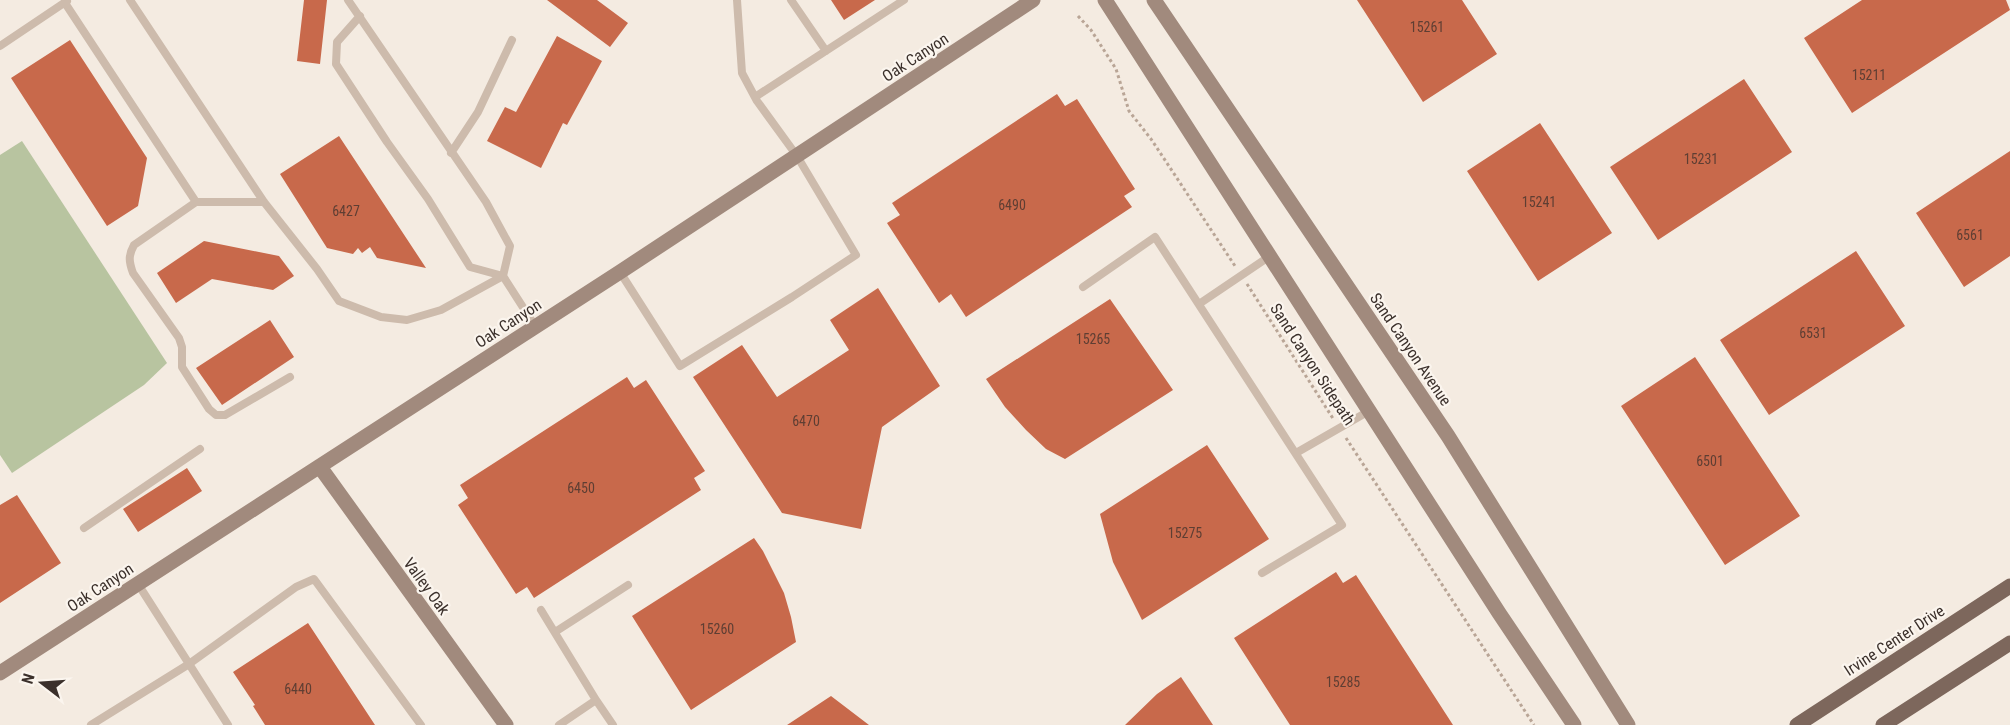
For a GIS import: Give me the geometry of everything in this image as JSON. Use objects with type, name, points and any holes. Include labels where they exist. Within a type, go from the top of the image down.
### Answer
[{"type":"main road","name":"Oak Canyon","points":[[0,673],[620,272],[1033,0]]},
{"type":"main road","points":[[1105,0],[1499,613],[1574,725]]},
{"type":"main road","name":"Sand Canyon Avenue","points":[[1154,0],[1448,436],[1628,725]]},
{"type":"main road","name":"Valley Oak","points":[[320,467],[506,725]]},
{"type":"main road","name":"Irvine Center Drive","points":[[1797,725],[2010,586]]},
{"type":"main road","points":[[1883,725],[2010,643]]},
{"type":"lane","points":[[130,0],[264,202],[339,301],[381,317],[407,320],[441,310],[503,276],[510,246],[486,202],[348,0]]},
{"type":"lane","points":[[620,272],[680,366],[856,255],[797,156],[755,97],[742,73],[737,0]]},
{"type":"lane","points":[[791,0],[826,51]]},
{"type":"lane","points":[[755,97],[904,0]]},
{"type":"lane","points":[[0,46],[67,1],[196,202]]},
{"type":"lane","points":[[360,16],[337,42],[336,64],[428,199],[470,267],[503,276],[535,326]]},
{"type":"lane","points":[[451,153],[478,112],[512,40]]},
{"type":"lane","points":[[264,202],[196,202],[134,245],[129,253],[129,263],[133,273],[179,338],[182,347],[182,367],[209,409],[216,415],[225,415],[290,377]]},
{"type":"lane","points":[[1083,287],[1155,237],[1342,525],[1262,573]]},
{"type":"lane","points":[[1198,304],[1270,256]]},
{"type":"lane","points":[[1296,453],[1369,411]]},
{"type":"lane","points":[[84,528],[200,449]]},
{"type":"lane","points":[[91,725],[189,664],[296,587],[314,579],[421,725]]},
{"type":"lane","points":[[138,584],[228,725]]},
{"type":"lane","points":[[555,632],[628,585]]},
{"type":"lane","points":[[541,610],[612,725]]},
{"type":"lane","points":[[559,725],[596,699]]},
{"type":"path","name":"Sand Canyon Sidepath","points":[[1078,16],[1091,30],[1116,69],[1128,111],[1151,139],[1241,275],[1534,725]]},
{"type":"green space","points":[[22,141],[167,363],[144,385],[12,473],[0,455],[0,155]]},
{"type":"building","points":[[304,0],[327,0],[320,64],[297,61]]},
{"type":"building","points":[[547,0],[597,0],[628,23],[610,47]]},
{"type":"building","points":[[831,0],[875,0],[844,20]]},
{"type":"building","points":[[1357,0],[1462,0],[1497,54],[1423,102]]},
{"type":"building","points":[[1862,0],[2006,0],[2010,10],[1852,113],[1804,38]]},
{"type":"building","points":[[557,36],[602,61],[567,125],[563,123],[541,168],[487,141],[505,107],[516,112]]},
{"type":"building","points":[[70,40],[147,158],[138,206],[107,226],[11,78]]},
{"type":"building","points":[[1744,79],[1792,152],[1658,240],[1610,167]]},
{"type":"building","points":[[1057,94],[1065,106],[1077,99],[1135,189],[1124,196],[1132,207],[966,317],[951,294],[939,303],[887,223],[900,215],[892,203]]},
{"type":"building","points":[[1540,123],[1612,233],[1538,281],[1467,171]]},
{"type":"building","points":[[339,136],[426,268],[377,258],[370,247],[362,253],[358,248],[353,254],[327,248],[280,174]]},
{"type":"building","points":[[2010,151],[2010,256],[1964,287],[1916,213]]},
{"type":"building","points":[[204,241],[279,256],[294,276],[273,290],[212,279],[176,303],[157,273]]},
{"type":"building","points":[[1856,251],[1905,326],[1769,415],[1720,340]]},
{"type":"building","points":[[878,288],[940,386],[882,427],[861,529],[782,513],[693,377],[742,345],[777,397],[849,350],[830,320]]},
{"type":"building","points":[[1110,299],[1173,390],[1065,459],[1046,449],[1026,430],[1005,407],[986,379]]},
{"type":"building","points":[[270,320],[294,357],[222,405],[196,368]]},
{"type":"building","points":[[1695,357],[1800,516],[1725,565],[1621,406]]},
{"type":"building","points":[[627,377],[634,388],[646,380],[705,471],[694,478],[701,490],[534,598],[527,587],[516,594],[458,505],[468,498],[460,485]]},
{"type":"building","points":[[1207,445],[1269,539],[1142,620],[1113,562],[1100,514]]},
{"type":"building","points":[[187,468],[202,491],[138,532],[123,509]]},
{"type":"building","points":[[17,495],[61,563],[0,603],[0,505]]},
{"type":"building","points":[[754,538],[784,593],[796,642],[691,710],[632,616]]},
{"type":"building","points":[[1336,572],[1343,583],[1356,575],[1453,725],[1290,725],[1234,638]]},
{"type":"building","points":[[308,623],[375,725],[265,725],[233,672]]},
{"type":"building","points":[[1181,677],[1213,725],[1125,725],[1157,694]]},
{"type":"building","points":[[831,696],[869,725],[787,725]]}]
